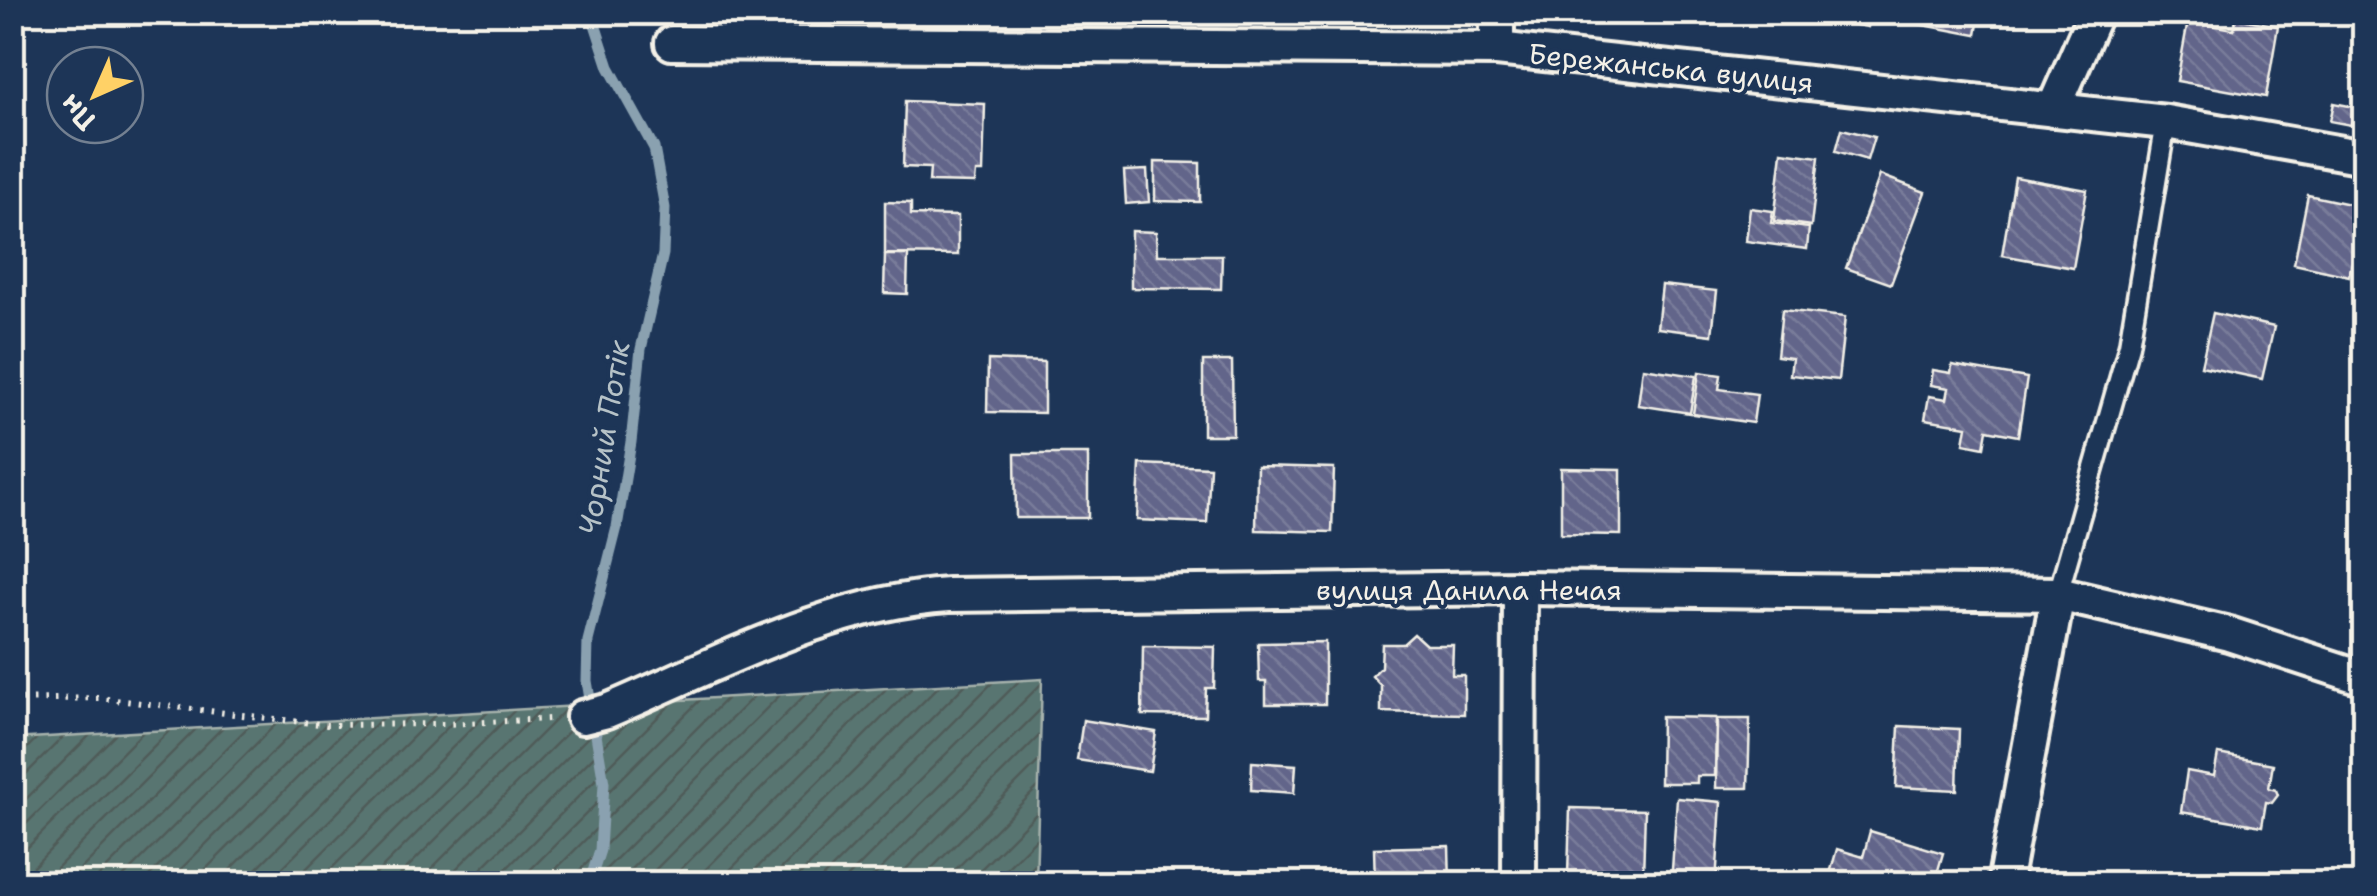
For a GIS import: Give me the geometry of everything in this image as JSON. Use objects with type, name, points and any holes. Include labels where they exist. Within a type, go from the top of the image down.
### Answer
[{"type":"street","points":[[1497,12],[1497,49]]},
{"type":"street","points":[[2053,110],[2096,12]]},
{"type":"street","name":"Бережанська вулиця","points":[[672,43],[1497,49],[2166,122],[2364,157]]},
{"type":"street","points":[[1519,884],[1520,588]]},
{"type":"street","name":"вулиця Данила Нечая","points":[[595,714],[789,634],[914,597],[1520,588],[2058,594],[2229,634],[2364,678]]},
{"type":"street","points":[[2004,884],[2058,594]]},
{"type":"lane","points":[[2058,594],[2129,345],[2166,122]]},
{"type":"path","points":[[12,700],[99,698],[327,724],[445,724],[595,714]]},
{"type":"green space","points":[[1042,679],[1036,883],[13,884],[13,739]]},
{"type":"building","points":[[1829,12],[1871,12],[1868,27],[1828,20]]},
{"type":"building","points":[[1920,12],[1980,12],[1976,35],[1918,24]]},
{"type":"building","points":[[2236,18],[2278,26],[2266,97],[2177,81],[2188,21],[2234,29]]},
{"type":"building","points":[[905,101],[985,104],[983,172],[976,172],[975,183],[929,182],[930,168],[903,167]]},
{"type":"building","points":[[2334,103],[2354,107],[2351,125],[2330,121]]},
{"type":"building","points":[[1842,129],[1874,137],[1867,160],[1836,151]]},
{"type":"building","points":[[1782,152],[1819,157],[1811,226],[1774,221]]},
{"type":"building","points":[[1155,162],[1200,163],[1200,202],[1155,201]]},
{"type":"building","points":[[1147,170],[1149,202],[1126,204],[1124,171]]},
{"type":"building","points":[[1880,175],[1925,192],[1891,284],[1846,268]]},
{"type":"building","points":[[2015,177],[2087,190],[2073,268],[2002,255]]},
{"type":"building","points":[[2308,195],[2364,207],[2349,276],[2294,264]]},
{"type":"building","points":[[885,202],[911,203],[911,215],[958,216],[958,255],[885,254]]},
{"type":"building","points":[[1750,208],[1773,211],[1771,223],[1809,228],[1807,249],[1746,241]]},
{"type":"building","points":[[1131,231],[1156,232],[1157,255],[1222,255],[1221,289],[1131,288]]},
{"type":"building","points":[[885,255],[908,255],[907,294],[884,293]]},
{"type":"building","points":[[1662,285],[1717,291],[1712,335],[1657,328]]},
{"type":"building","points":[[1782,310],[1845,317],[1838,380],[1790,375],[1792,358],[1777,356]]},
{"type":"building","points":[[2213,313],[2274,327],[2262,379],[2201,366]]},
{"type":"building","points":[[988,360],[1044,362],[1044,413],[987,412]]},
{"type":"building","points":[[1203,361],[1232,361],[1233,435],[1203,435]]},
{"type":"building","points":[[1952,365],[2027,378],[2018,436],[1987,430],[1984,447],[1964,443],[1967,426],[1925,419],[1929,396],[1947,399],[1949,388],[1931,385],[1933,370],[1951,373]]},
{"type":"building","points":[[1643,368],[1696,376],[1690,413],[1638,405]]},
{"type":"building","points":[[1699,372],[1721,375],[1719,389],[1757,394],[1753,423],[1693,414]]},
{"type":"building","points":[[1015,454],[1088,454],[1088,518],[1016,518]]},
{"type":"building","points":[[1140,464],[1210,467],[1207,523],[1137,520]]},
{"type":"building","points":[[1257,466],[1334,468],[1332,532],[1256,530]]},
{"type":"building","points":[[1561,468],[1621,469],[1621,535],[1561,534]]},
{"type":"building","points":[[1414,634],[1426,645],[1453,645],[1452,675],[1464,675],[1464,714],[1381,712],[1381,686],[1372,676],[1381,667],[1382,644],[1403,644]]},
{"type":"building","points":[[1325,642],[1325,704],[1266,704],[1266,681],[1259,681],[1258,643]]},
{"type":"building","points":[[1143,646],[1215,647],[1214,688],[1206,688],[1205,716],[1142,715]]},
{"type":"building","points":[[1661,717],[1716,718],[1715,776],[1697,776],[1697,783],[1660,783]]},
{"type":"building","points":[[1717,719],[1750,719],[1748,788],[1716,788]]},
{"type":"building","points":[[1083,720],[1156,732],[1150,771],[1077,760]]},
{"type":"building","points":[[1899,726],[1959,729],[1957,790],[1896,787]]},
{"type":"building","points":[[2218,754],[2273,764],[2269,788],[2278,795],[2272,803],[2266,802],[2262,826],[2181,812],[2187,771],[2214,776]]},
{"type":"building","points":[[1252,762],[1296,765],[1294,793],[1251,790]]},
{"type":"building","points":[[1677,798],[1721,802],[1716,884],[1671,884]]},
{"type":"building","points":[[1570,808],[1645,810],[1643,877],[1568,875]]},
{"type":"building","points":[[1870,831],[1943,853],[1934,884],[1827,884],[1837,849],[1863,857]]},
{"type":"building","points":[[1449,846],[1450,884],[1375,884],[1374,848]]},
{"type":"waterway","name":"Чорний Потік","points":[[589,884],[600,850],[604,783],[587,681],[588,641],[617,527],[641,349],[663,254],[665,208],[654,148],[609,67],[591,12]]}]
